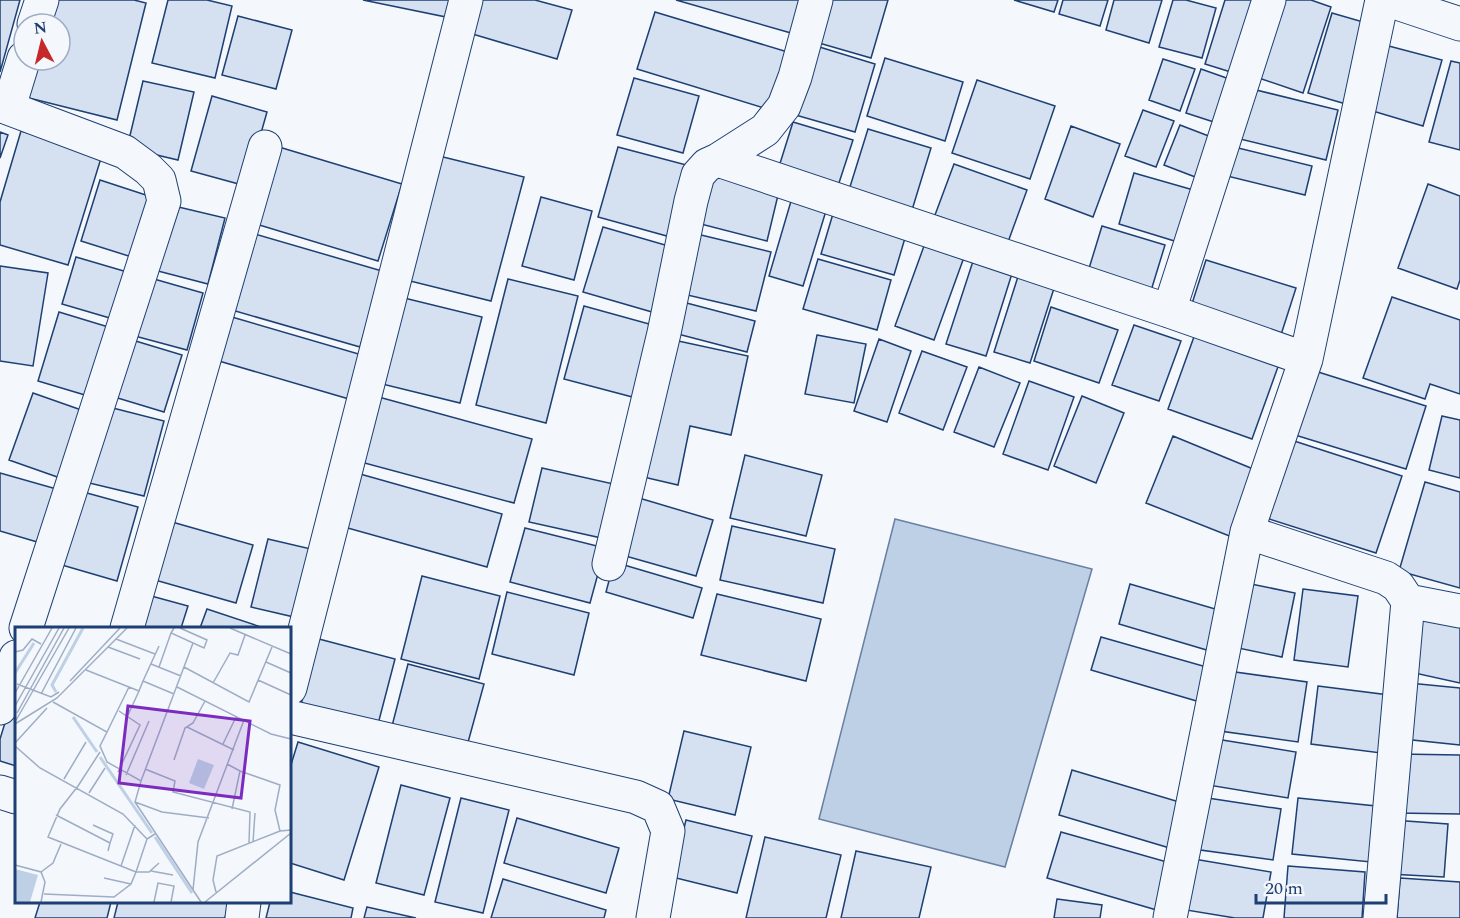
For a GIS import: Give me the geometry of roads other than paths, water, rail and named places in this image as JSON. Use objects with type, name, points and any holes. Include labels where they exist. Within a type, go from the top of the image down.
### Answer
[{"type":"street","points":[[291,684],[466,0]]},
{"type":"street","points":[[609,564],[664,333],[698,175],[707,165],[765,130],[784,106],[795,77],[816,0]]},
{"type":"street","points":[[1169,311],[1269,0]]},
{"type":"street","points":[[1170,918],[1247,532],[1306,359],[1382,0]]},
{"type":"street","points":[[1388,0],[1460,24]]},
{"type":"street","points":[[18,72],[4,106],[124,152],[159,180],[164,201],[26,627]]},
{"type":"street","points":[[128,627],[265,147]]},
{"type":"street","points":[[718,160],[1306,359]]},
{"type":"street","points":[[1247,532],[1386,578],[1398,586],[1408,601],[1380,918]]},
{"type":"street","points":[[1408,601],[1460,611]]},
{"type":"street","points":[[0,708],[15,660]]},
{"type":"street","points":[[291,717],[636,797],[658,807],[668,831],[653,918]]},
{"type":"street","points":[[0,792],[15,797]]},
{"type":"street","points":[[242,918],[244,903]]},
{"type":"water","points":[[895,519],[1092,569],[1005,867],[819,819]]}]
